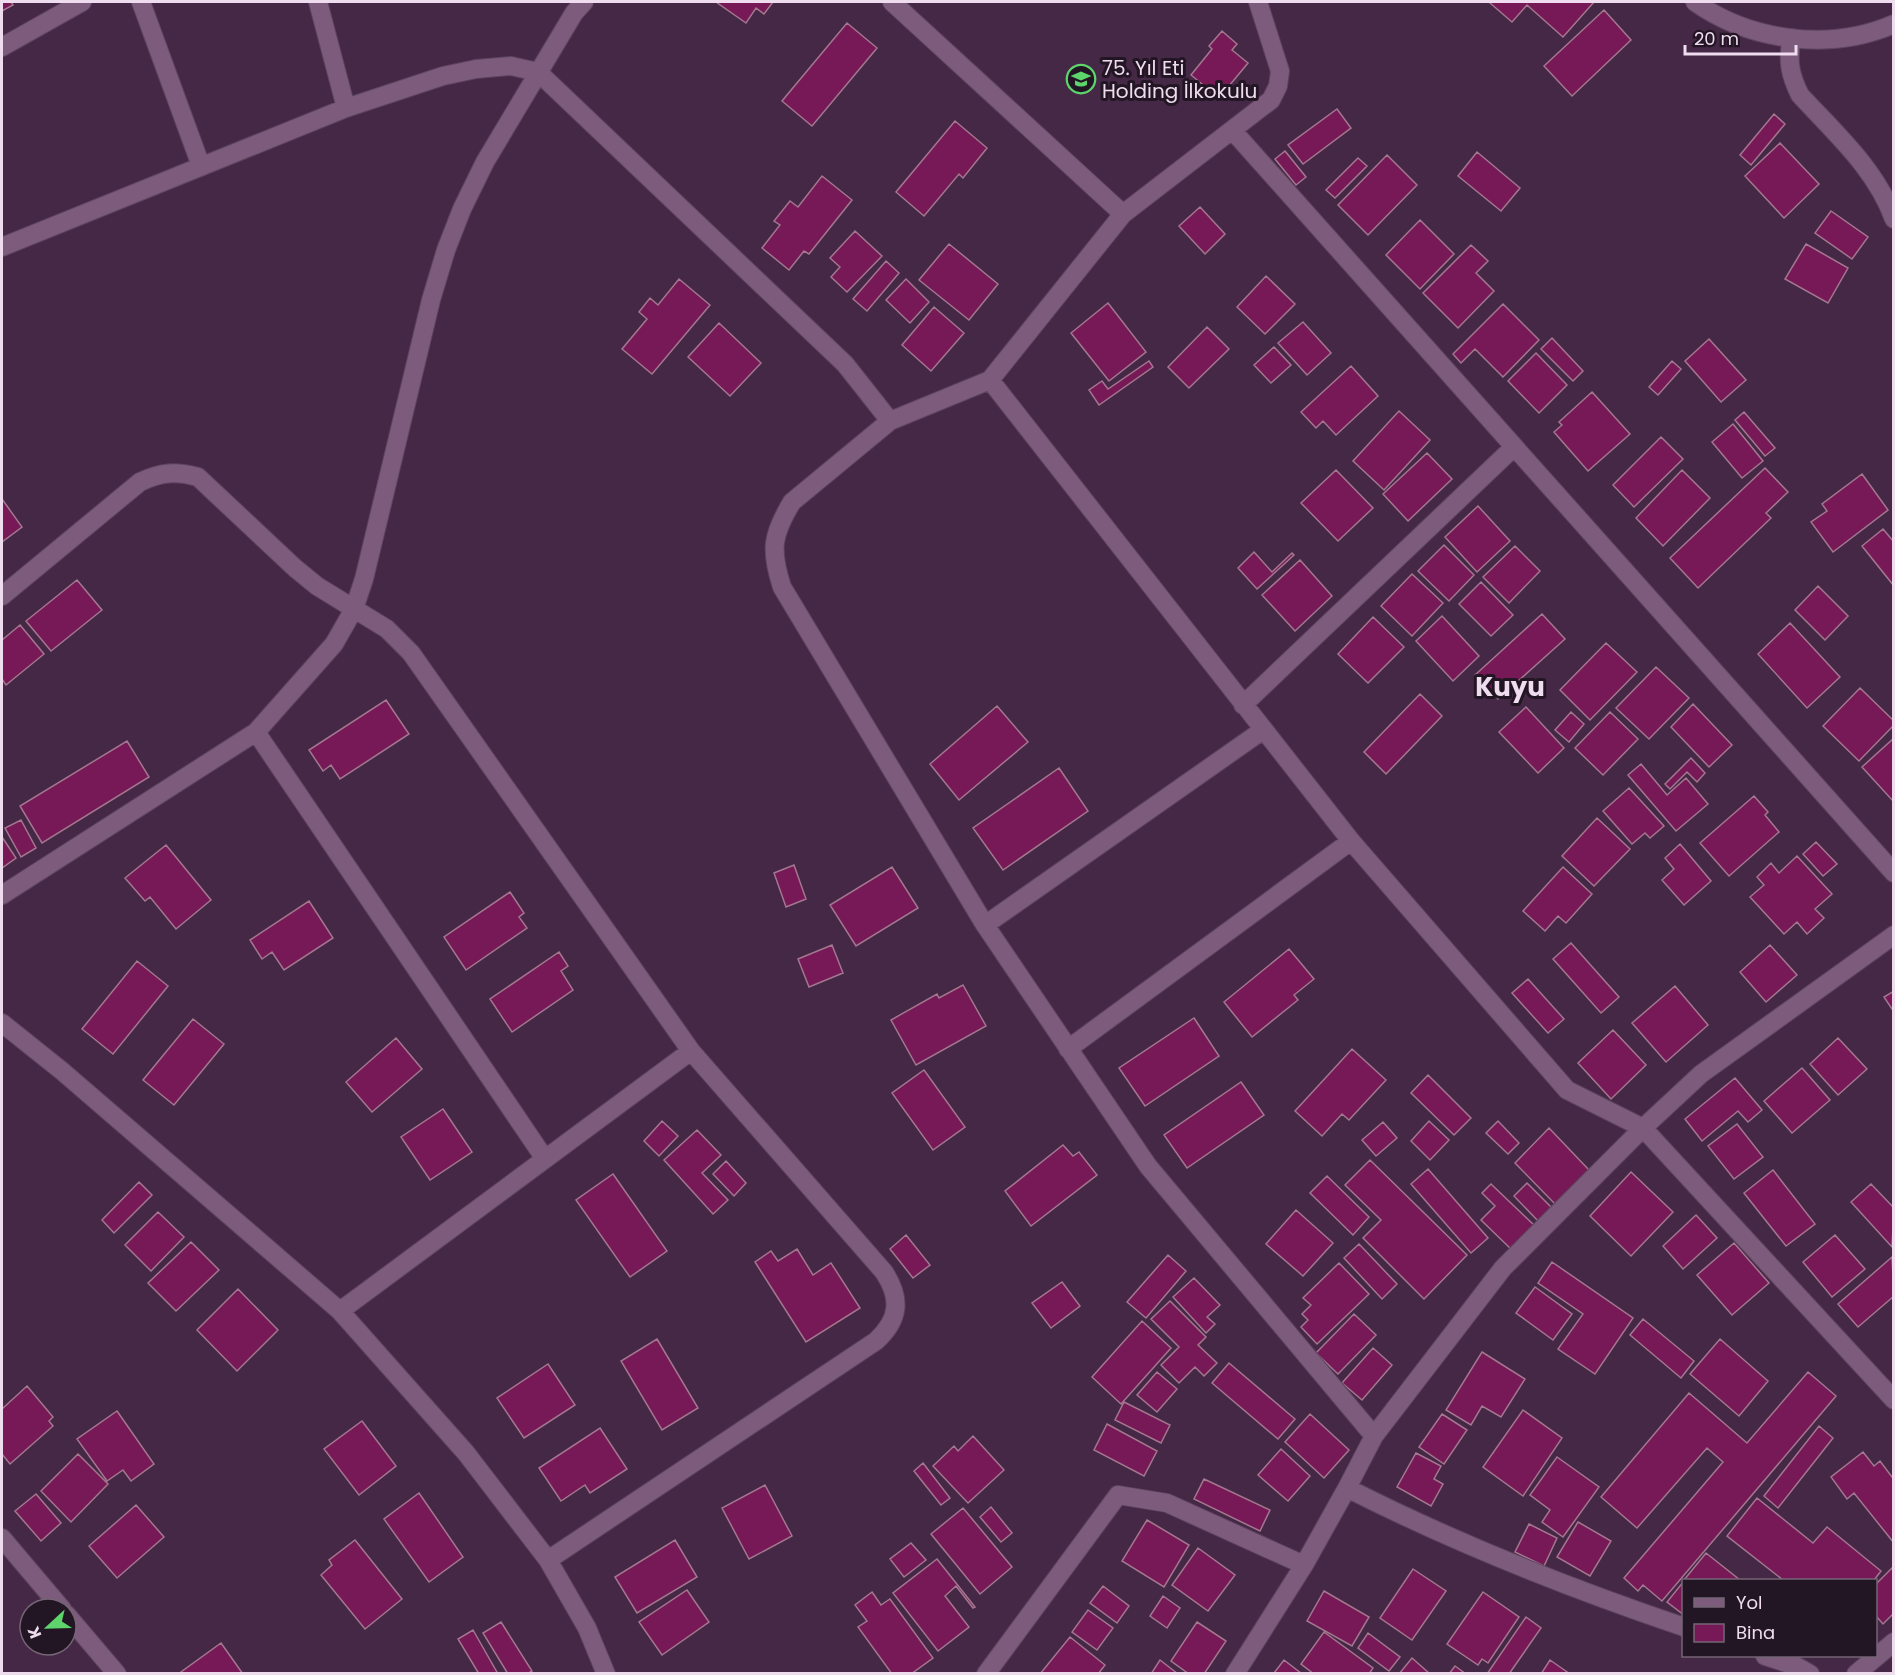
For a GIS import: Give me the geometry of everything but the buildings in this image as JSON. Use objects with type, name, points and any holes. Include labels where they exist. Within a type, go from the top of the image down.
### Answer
[{"type":"street","points":[[2,47],[82,2]]},
{"type":"street","points":[[141,2],[201,166]]},
{"type":"street","points":[[318,2],[346,108]]},
{"type":"street","points":[[2,895],[256,732],[334,644],[354,609],[363,579],[431,300],[446,250],[462,209],[485,162],[574,13],[584,2]]},
{"type":"street","points":[[892,2],[1123,214]]},
{"type":"street","points":[[1258,2],[1280,71],[1278,86],[1271,100],[1123,214],[990,380],[890,421],[792,502],[781,520],[775,539],[774,562],[782,587],[985,924],[1148,1166],[1374,1436]]},
{"type":"street","points":[[1695,2],[1712,14],[1752,30],[1792,38],[1831,39],[1880,30],[1893,24]]},
{"type":"street","points":[[1792,38],[1789,65],[1800,95],[1876,181],[1887,201],[1893,219]]},
{"type":"street","points":[[2,247],[346,108],[442,76],[476,69],[511,66],[538,72],[845,364],[890,421]]},
{"type":"street","points":[[1233,131],[1893,873]]},
{"type":"street","points":[[990,380],[1351,842],[1567,1090],[1643,1128],[1893,1400]]},
{"type":"street","points":[[1243,705],[1514,447]]},
{"type":"street","points":[[2,596],[140,482],[154,475],[168,472],[198,477],[317,586],[387,629],[411,653],[691,1051],[892,1284],[896,1297],[895,1312],[885,1333],[876,1341],[548,1560]]},
{"type":"street","points":[[985,924],[1263,730]]},
{"type":"street","points":[[256,732],[545,1159]]},
{"type":"street","points":[[1068,1049],[1351,842]]},
{"type":"street","points":[[1235,1674],[1304,1565],[1374,1436],[1503,1268],[1643,1128],[1701,1074],[1893,935]]},
{"type":"street","points":[[2,1023],[62,1071],[340,1311],[466,1454],[548,1560],[587,1628],[606,1674]]},
{"type":"street","points":[[340,1311],[691,1051]]},
{"type":"street","points":[[1347,1488],[1413,1521],[1618,1605],[1682,1627]]},
{"type":"street","points":[[986,1674],[1118,1494],[1167,1503],[1304,1565]]},
{"type":"street","points":[[2,1538],[52,1597]]},
{"type":"street","points":[[78,1628],[117,1674]]},
{"type":"street","points":[[1877,1656],[1893,1642]]},
{"type":"street","points":[[1768,1657],[1799,1671]]},
{"type":"street","points":[[1856,1674],[1876,1657]]},
{"type":"place","name":"75. Yıl Eti Holding İlkokulu","points":[[1081,79]]},
{"type":"district","name":"Kuyu","points":[[1510,687]]}]
